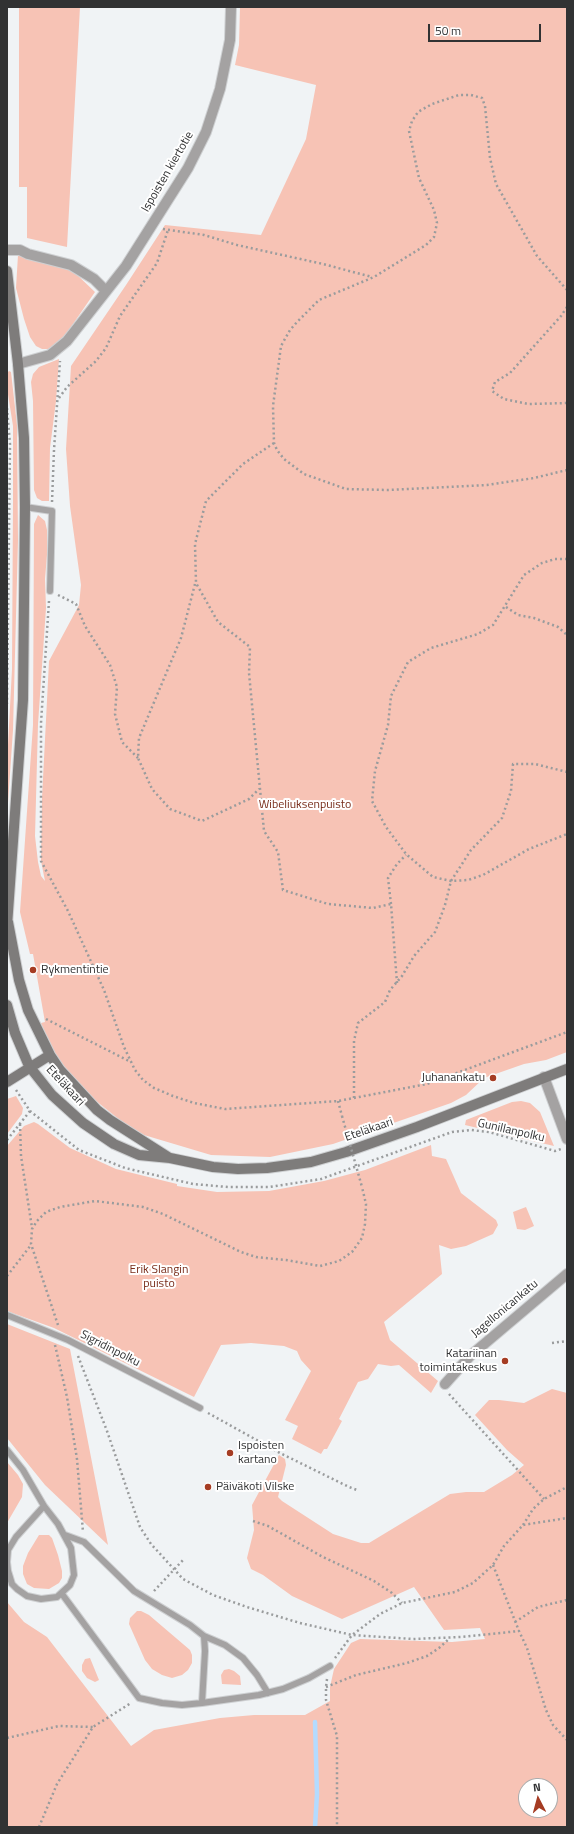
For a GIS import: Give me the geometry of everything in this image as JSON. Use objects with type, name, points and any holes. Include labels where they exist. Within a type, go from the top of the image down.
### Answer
[{"type":"main road","name":"Eteläkaari","points":[[7,271],[18,364],[24,438],[25,507],[23,700],[8,924],[19,980],[28,1010],[50,1054],[68,1080],[97,1110],[110,1120],[170,1158]]},
{"type":"main road","name":"Eteläkaari","points":[[7,1005],[15,1033],[29,1066],[40,1082],[63,1106],[100,1136],[138,1155],[170,1158],[212,1167],[238,1169],[266,1168],[311,1162],[346,1152],[417,1127],[567,1069]]},
{"type":"main road","points":[[8,1081],[29,1066],[50,1054]]},
{"type":"street","name":"Ispoisten kiertotie","points":[[18,364],[45,357],[61,348],[67,342],[126,266],[188,168],[206,132],[218,96],[230,40],[231,7]]},
{"type":"street","points":[[7,250],[20,250],[28,254],[71,265],[94,279],[106,291]]},
{"type":"street","points":[[544,1077],[566,1133]]},
{"type":"street","name":"Jagellonicankatu","points":[[445,1384],[470,1356],[567,1274]]},
{"type":"lane","points":[[25,507],[52,511],[50,591]]},
{"type":"lane","name":"Sigridinpolku","points":[[7,1315],[52,1333],[200,1408]]},
{"type":"lane","points":[[7,1450],[23,1470],[44,1506],[65,1535],[71,1548],[74,1575],[70,1585],[57,1597],[41,1599],[21,1593],[12,1584],[8,1571],[8,1550],[21,1529],[44,1506]]},
{"type":"lane","points":[[65,1535],[84,1542],[134,1591],[190,1625],[204,1636],[225,1644],[243,1658],[257,1675],[268,1693]]},
{"type":"lane","points":[[62,1594],[139,1698],[162,1703],[182,1705],[268,1693],[283,1689],[309,1678],[330,1666]]},
{"type":"lane","points":[[202,1703],[205,1652],[204,1636]]},
{"type":"path","points":[[567,290],[537,256],[496,184],[490,158],[486,106],[482,98],[460,94],[432,104],[418,112],[412,121],[409,131],[419,178],[434,210],[437,223],[434,237],[426,245],[374,277],[319,300],[290,330],[281,346],[272,406],[274,443],[284,459],[304,474],[346,489],[388,490],[487,485],[534,478],[567,470]]},
{"type":"path","points":[[151,225],[168,230],[204,235],[237,245],[374,277]]},
{"type":"path","points":[[59,398],[67,387],[96,361],[106,348],[120,316],[157,263],[168,230]]},
{"type":"path","points":[[567,307],[552,327],[510,373],[495,382],[492,391],[504,399],[528,404],[567,402]]},
{"type":"path","points":[[52,511],[54,450],[59,398],[61,348]]},
{"type":"path","points":[[7,408],[10,444],[7,704]]},
{"type":"path","points":[[138,758],[139,738],[181,638],[196,583],[195,544],[206,501],[244,464],[274,443]]},
{"type":"path","points":[[567,559],[556,559],[542,563],[524,575],[493,625],[478,634],[431,648],[408,662],[391,696],[388,725],[375,771],[372,802],[386,827],[406,854],[433,877],[451,882],[468,880],[483,875],[529,849],[567,834]]},
{"type":"path","points":[[196,583],[218,622],[250,647],[249,673],[264,830],[278,852],[283,890],[328,904],[373,908],[391,904]]},
{"type":"path","points":[[260,789],[249,799],[202,821],[170,809],[152,790],[138,758],[122,742],[115,714],[117,688],[110,665],[85,626],[76,604],[50,591],[41,723],[41,861],[68,911],[104,990],[131,1062],[143,1080],[154,1088],[194,1103],[225,1109],[338,1101],[427,1084],[567,1032]]},
{"type":"path","points":[[506,606],[518,615],[534,618],[558,627],[567,635]]},
{"type":"path","points":[[354,1098],[354,1041],[358,1023],[385,1002],[390,990],[397,983],[414,956],[435,932],[445,905],[451,882],[471,850],[502,818],[511,791],[513,764],[535,764],[567,772]]},
{"type":"path","points":[[397,983],[388,878],[406,854]]},
{"type":"path","points":[[41,1017],[131,1062]]},
{"type":"path","points":[[7,1140],[30,1111],[8,1081]]},
{"type":"path","points":[[32,1229],[36,1221],[46,1212],[77,1203],[95,1201],[143,1207],[164,1214],[256,1258],[286,1260],[320,1266],[339,1261],[352,1252],[362,1238],[366,1216],[366,1204],[338,1101]]},
{"type":"path","points":[[20,1124],[21,1156],[32,1229],[31,1244],[58,1326]]},
{"type":"path","name":"Gunillanpolku","points":[[428,1140],[452,1132],[471,1130],[489,1132],[555,1151],[567,1147]]},
{"type":"path","points":[[7,1276],[17,1266],[31,1244]]},
{"type":"path","points":[[52,1333],[67,1396],[77,1459],[84,1542]]},
{"type":"path","points":[[552,1343],[567,1341]]},
{"type":"path","points":[[78,1355],[107,1430],[140,1527],[151,1544],[183,1579],[213,1595],[300,1623],[352,1635],[413,1639],[450,1638],[518,1631]]},
{"type":"path","points":[[445,1384],[450,1395],[544,1499]]},
{"type":"path","points":[[200,1408],[280,1453],[357,1490]]},
{"type":"path","points":[[337,1827],[337,1736],[326,1700],[326,1687],[330,1666],[340,1650],[352,1635],[380,1614],[402,1603],[455,1592],[473,1583],[493,1564],[504,1546],[523,1525],[533,1509],[544,1499],[567,1487]]},
{"type":"path","points":[[523,1525],[567,1518]]},
{"type":"path","points":[[253,1521],[268,1526],[322,1557],[374,1581],[392,1593],[402,1603]]},
{"type":"path","points":[[146,1598],[183,1560]]},
{"type":"path","points":[[493,1564],[518,1631],[533,1665],[546,1710],[553,1725],[567,1740]]},
{"type":"path","points":[[515,1622],[538,1607],[567,1600]]},
{"type":"path","points":[[326,1687],[356,1675],[407,1663],[427,1656],[450,1638]]},
{"type":"path","points":[[39,1827],[57,1784],[92,1727],[139,1698]]},
{"type":"path","points":[[7,1738],[59,1726],[92,1727]]},
{"type":"green space","points":[[19,7],[80,7],[67,247],[27,238],[27,187],[19,187]]},
{"type":"green space","name":"Wibeliuksenpuisto","points":[[240,7],[567,7],[567,1052],[546,1060],[524,1064],[484,1078],[466,1095],[451,1103],[333,1144],[270,1157],[211,1155],[144,1135],[125,1124],[86,1093],[59,1061],[41,1023],[45,1022],[33,954],[30,954],[20,912],[33,725],[34,524],[38,515],[45,521],[47,530],[47,555],[45,579],[46,608],[38,724],[35,836],[41,876],[45,881],[41,861],[42,798],[49,661],[79,605],[81,585],[70,506],[66,449],[71,366],[165,225],[261,235],[306,139],[316,85],[235,65],[239,45]]},
{"type":"green space","points":[[18,255],[72,270],[95,292],[62,340],[55,347],[42,349],[36,346],[30,337],[16,288]]},
{"type":"green space","points":[[59,359],[56,401],[50,448],[49,501],[42,501],[37,498],[34,490],[33,401],[31,382],[33,374],[39,367]]},
{"type":"green space","points":[[9,371],[11,372],[17,425],[18,540],[13,730],[7,817],[7,764],[12,669],[13,501],[13,426],[7,388],[7,373]]},
{"type":"green space","points":[[16,1096],[23,1108],[22,1114],[7,1134],[7,1099]]},
{"type":"green space","points":[[521,1101],[530,1103],[540,1112],[554,1146],[465,1125],[466,1120],[512,1102]]},
{"type":"green space","name":"Erik Slangin puisto","points":[[34,1122],[70,1148],[116,1169],[177,1184],[177,1186],[217,1192],[269,1191],[324,1181],[365,1170],[431,1145],[432,1156],[446,1159],[461,1193],[496,1220],[498,1225],[493,1234],[466,1246],[451,1249],[439,1245],[442,1274],[384,1322],[390,1340],[438,1381],[431,1393],[399,1365],[391,1366],[378,1364],[368,1379],[358,1382],[339,1419],[342,1421],[327,1449],[324,1449],[321,1454],[292,1439],[298,1426],[285,1420],[311,1371],[301,1360],[297,1351],[284,1346],[251,1343],[221,1345],[194,1397],[54,1328],[7,1311],[7,1146],[24,1126]]},
{"type":"green space","points":[[526,1207],[534,1226],[525,1230],[517,1229],[513,1212]]},
{"type":"green space","points":[[7,1324],[70,1349],[108,1545],[45,1485],[7,1438]]},
{"type":"green space","points":[[552,1389],[567,1393],[567,1827],[7,1827],[7,1602],[24,1622],[47,1637],[131,1746],[154,1730],[220,1718],[254,1715],[305,1715],[330,1701],[330,1687],[334,1669],[351,1643],[360,1639],[452,1642],[485,1639],[480,1628],[444,1630],[414,1587],[342,1619],[292,1596],[263,1575],[251,1569],[247,1558],[254,1530],[252,1505],[279,1455],[285,1459],[286,1465],[278,1497],[333,1534],[361,1543],[369,1543],[450,1494],[484,1492],[512,1475],[524,1465],[507,1450],[475,1415],[489,1400],[524,1403]]},
{"type":"green space","points":[[7,1462],[18,1475],[23,1484],[22,1497],[7,1523]]},
{"type":"green space","points":[[39,1535],[49,1535],[52,1538],[62,1571],[62,1578],[59,1583],[49,1589],[34,1588],[27,1584],[23,1574],[23,1566],[28,1553]]},
{"type":"green space","points":[[137,1611],[141,1611],[149,1615],[190,1650],[192,1655],[192,1663],[188,1670],[182,1675],[172,1678],[162,1675],[152,1669],[145,1660],[129,1624],[130,1618]]},
{"type":"green space","points":[[90,1658],[99,1680],[95,1682],[87,1678],[82,1671],[82,1665],[85,1659]]},
{"type":"green space","points":[[229,1669],[240,1676],[241,1685],[222,1684],[221,1675],[224,1670]]},
{"type":"waterway","points":[[315,1722],[317,1794],[315,1827]]},
{"type":"place","name":"Rykmentintie","points":[[33,970]]},
{"type":"place","name":"Juhanankatu","points":[[493,1078]]},
{"type":"place","name":"Katariinan toimintakeskus","points":[[505,1361]]},
{"type":"place","name":"Ispoisten kartano","points":[[230,1453]]},
{"type":"place","name":"Päiväkoti Vilske","points":[[208,1487]]}]
